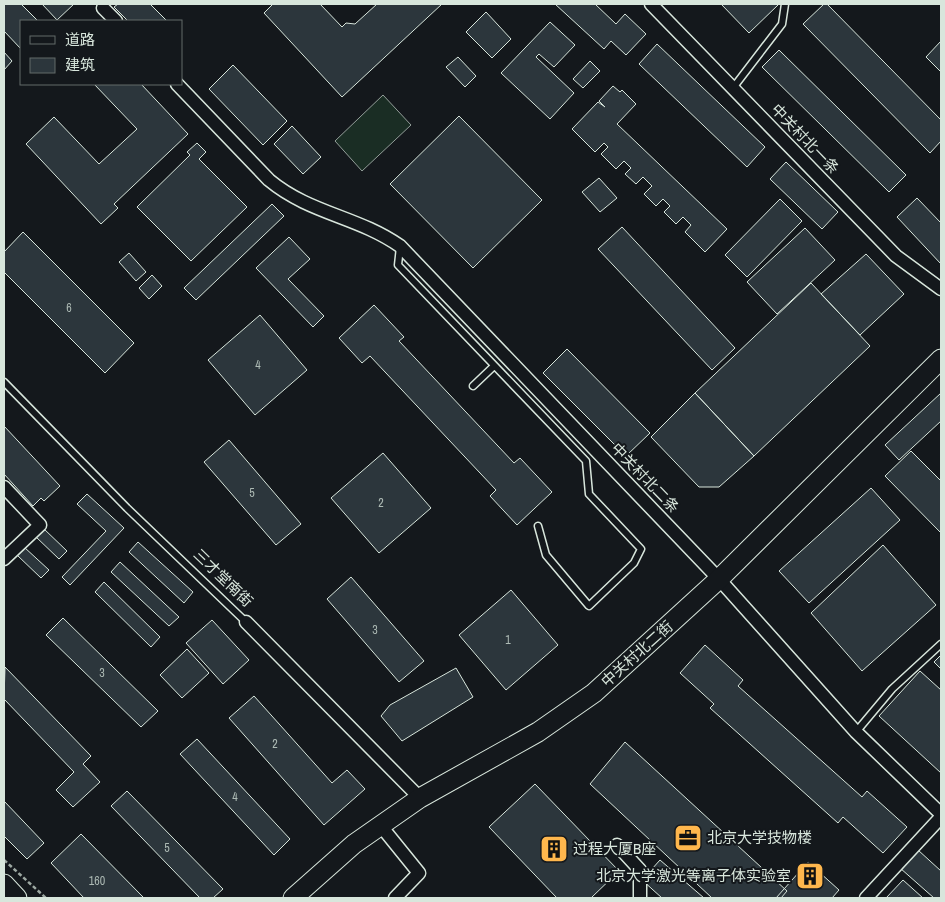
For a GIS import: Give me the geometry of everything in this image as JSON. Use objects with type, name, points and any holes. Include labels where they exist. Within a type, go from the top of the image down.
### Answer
[{"type":"street","name":"中关村北一条","points":[[651,4],[896,256],[941,289]]},
{"type":"street","points":[[103,8],[115,20]]},
{"type":"street","name":"中关村北二条","points":[[178,85],[269,180],[299,201],[372,228],[400,246],[719,579],[856,732],[941,816]]},
{"type":"street","name":"中关村北二街","points":[[293,898],[347,850],[420,798],[567,714],[623,669],[719,579],[941,359]]},
{"type":"street","points":[[4,487],[40,525],[4,559]]},
{"type":"street","name":"三才堂南街","points":[[246,622],[420,798]]},
{"type":"street","points":[[866,898],[941,816]]},
{"type":"street","points":[[381,826],[419,874],[395,898]]},
{"type":"street","points":[[617,845],[640,870],[640,898]]},
{"type":"street","points":[[4,884],[17,898]]},
{"type":"lane","points":[[733,88],[782,24],[785,4]]},
{"type":"lane","points":[[400,246],[398,265],[586,461],[590,494],[641,549],[634,563],[589,606],[546,555],[538,526]]},
{"type":"lane","points":[[473,386],[494,366]]},
{"type":"lane","name":"三才堂南街","points":[[4,382],[127,508],[246,622]]},
{"type":"lane","points":[[856,732],[892,690],[941,644]]},
{"type":"path","points":[[4,860],[46,898]]},
{"type":"green space","points":[[383,95],[411,125],[362,171],[335,141]]},
{"type":"building","points":[[4,4],[21,4],[37,20],[20,20],[20,48],[4,31]]},
{"type":"building","points":[[42,4],[74,4],[57,20]]},
{"type":"building","points":[[118,4],[150,4],[166,20],[127,20],[114,7]]},
{"type":"building","points":[[273,4],[320,4],[342,27],[346,23],[355,24],[377,4],[442,4],[342,97],[264,13]]},
{"type":"building","points":[[555,4],[595,4],[616,24],[625,14],[646,34],[626,55],[611,41],[604,49]]},
{"type":"building","points":[[721,4],[777,4],[778,5],[749,33]]},
{"type":"building","points":[[824,4],[827,4],[941,120],[941,141],[930,153],[803,24]]},
{"type":"building","points":[[486,12],[511,39],[492,58],[466,32]]},
{"type":"building","points":[[550,22],[575,45],[554,67],[539,54],[536,57],[574,93],[550,119],[501,73]]},
{"type":"building","points":[[941,41],[941,72],[926,57]]},
{"type":"building","points":[[657,44],[765,147],[747,167],[639,64]]},
{"type":"building","points":[[779,50],[906,175],[889,192],[762,67]]},
{"type":"building","points":[[4,52],[12,61],[4,70]]},
{"type":"building","points":[[458,57],[476,76],[465,87],[446,67]]},
{"type":"building","points":[[590,61],[600,71],[583,88],[573,79]]},
{"type":"building","points":[[233,65],[287,121],[263,145],[209,89]]},
{"type":"building","points":[[95,85],[142,85],[188,134],[114,204],[118,208],[101,224],[26,144],[54,117],[99,164],[137,129]]},
{"type":"building","points":[[613,86],[620,92],[622,90],[636,104],[617,124],[727,229],[705,252],[685,232],[691,225],[683,217],[676,224],[664,212],[670,206],[663,199],[656,206],[644,194],[652,186],[643,177],[636,184],[625,174],[631,168],[624,161],[616,169],[601,154],[608,147],[604,143],[595,152],[572,129],[598,102],[605,107],[599,101]]},
{"type":"building","points":[[459,116],[542,200],[473,268],[390,184]]},
{"type":"building","points":[[292,126],[321,157],[303,174],[274,144]]},
{"type":"building","points":[[197,143],[206,152],[199,159],[247,207],[191,261],[137,207],[190,155],[187,152]]},
{"type":"building","points":[[786,162],[838,212],[822,229],[770,179]]},
{"type":"building","points":[[599,178],[617,198],[600,212],[582,192]]},
{"type":"building","points":[[917,198],[941,223],[941,264],[897,217]]},
{"type":"building","points":[[780,199],[802,221],[747,277],[725,255]]},
{"type":"building","points":[[272,204],[284,216],[196,300],[184,288]]},
{"type":"building","points":[[622,227],[735,348],[712,370],[598,249]]},
{"type":"building","points":[[805,228],[835,260],[777,314],[747,282]]},
{"type":"building","points":[[23,232],[134,343],[105,373],[4,272],[4,252]]},
{"type":"building","points":[[289,237],[310,259],[288,279],[324,316],[313,327],[256,268]]},
{"type":"building","points":[[129,253],[146,272],[136,281],[119,262]]},
{"type":"building","points":[[866,254],[904,294],[860,335],[821,294]]},
{"type":"building","points":[[152,275],[162,286],[149,299],[139,288]]},
{"type":"building","points":[[811,283],[870,346],[754,456],[695,393]]},
{"type":"building","points":[[374,305],[404,337],[399,341],[514,463],[520,458],[552,492],[517,525],[490,496],[496,490],[370,356],[362,363],[339,338]]},
{"type":"building","points":[[260,315],[307,370],[255,415],[208,360]]},
{"type":"building","points":[[567,349],[650,433],[626,456],[543,373]]},
{"type":"building","points":[[695,393],[754,456],[719,487],[699,487],[651,437]]},
{"type":"building","points":[[941,393],[941,421],[899,460],[885,445]]},
{"type":"building","points":[[4,426],[60,486],[44,501],[41,498],[33,506],[4,474]]},
{"type":"building","points":[[229,440],[301,524],[276,545],[204,462]]},
{"type":"building","points":[[911,451],[941,481],[941,533],[885,476]]},
{"type":"building","points":[[383,453],[431,508],[379,553],[331,498]]},
{"type":"building","points":[[871,488],[900,520],[809,603],[779,571]]},
{"type":"building","points":[[87,494],[124,528],[70,585],[62,577],[106,531],[77,504]]},
{"type":"building","points":[[43,528],[67,551],[59,559],[35,536]]},
{"type":"building","points":[[138,542],[193,592],[184,603],[129,552]]},
{"type":"building","points":[[883,545],[936,605],[862,671],[811,613]]},
{"type":"building","points":[[24,547],[49,570],[41,578],[17,555]]},
{"type":"building","points":[[120,562],[179,617],[169,626],[111,572]]},
{"type":"building","points":[[351,577],[424,661],[399,682],[327,599]]},
{"type":"building","points":[[104,582],[160,637],[151,647],[95,592]]},
{"type":"building","points":[[511,590],[558,645],[506,690],[459,635]]},
{"type":"building","points":[[63,618],[158,711],[141,727],[46,635]]},
{"type":"building","points":[[212,620],[249,660],[223,684],[186,643]]},
{"type":"building","points":[[705,645],[743,680],[738,686],[862,797],[867,791],[907,827],[883,853],[843,817],[838,823],[710,708],[714,704],[680,673]]},
{"type":"building","points":[[187,649],[209,673],[182,698],[160,675]]},
{"type":"building","points":[[941,655],[941,669],[934,662]]},
{"type":"building","points":[[5,667],[91,756],[83,764],[100,782],[73,807],[56,790],[74,772],[4,699]]},
{"type":"building","points":[[456,668],[473,697],[402,741],[381,716],[390,705]]},
{"type":"building","points":[[920,671],[941,690],[941,773],[879,716]]},
{"type":"building","points":[[254,696],[332,783],[347,770],[365,789],[324,825],[229,718]]},
{"type":"building","points":[[197,739],[290,839],[274,855],[180,754]]},
{"type":"building","name":"北京大学技物楼","points":[[625,742],[787,891],[781,898],[712,898],[590,784]]},
{"type":"building","name":"过程大厦B座","points":[[535,784],[619,871],[591,898],[557,898],[489,827]]},
{"type":"building","points":[[127,791],[223,889],[213,898],[200,898],[111,806]]},
{"type":"building","points":[[4,801],[44,843],[27,859],[4,836]]},
{"type":"building","points":[[81,834],[144,898],[84,898],[51,863]]},
{"type":"building","points":[[918,850],[941,871],[941,898],[934,898],[900,868]]},
{"type":"building","points":[[660,860],[704,898],[662,898],[642,880]]},
{"type":"building","name":"北京大学激光等离子体实验室","points":[[808,862],[839,890],[832,898],[776,898]]},
{"type":"building","points":[[903,880],[923,898],[886,898]]},
{"type":"place","name":"北京大学技物楼","points":[[688,838]]},
{"type":"place","name":"过程大厦B座","points":[[554,849]]},
{"type":"place","name":"北京大学激光等离子体实验室","points":[[810,876]]}]
